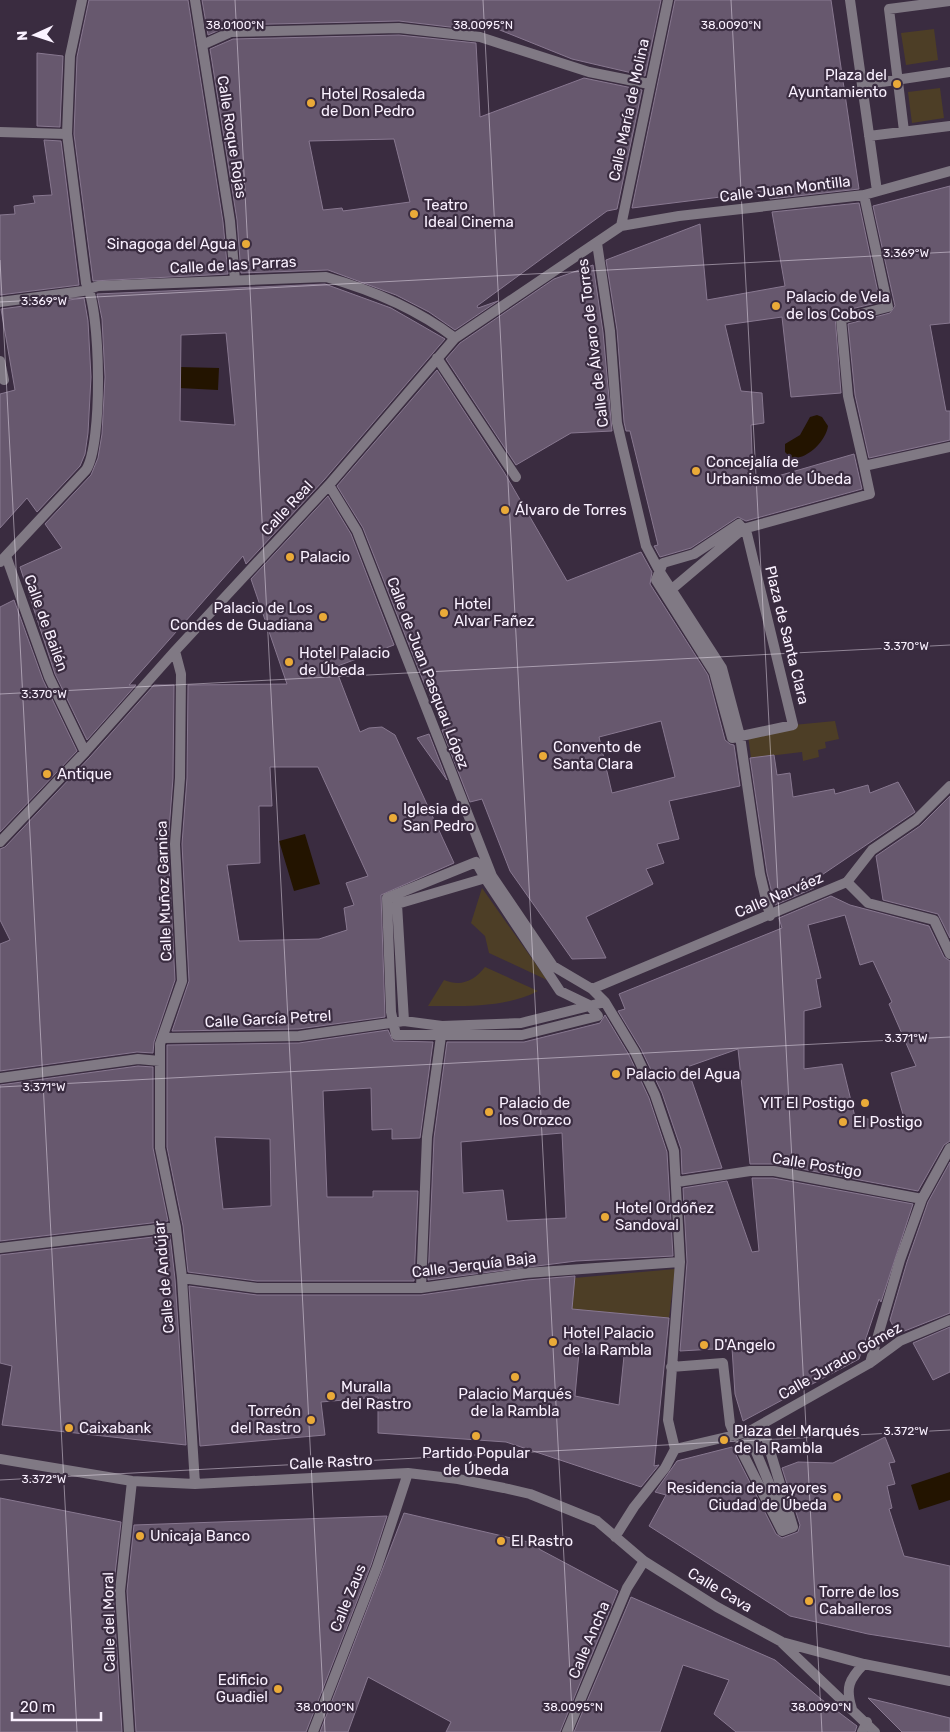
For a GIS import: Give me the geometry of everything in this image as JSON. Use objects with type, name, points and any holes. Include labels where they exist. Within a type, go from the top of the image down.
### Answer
[{"type":"street","points":[[3,559],[64,496],[92,462],[96,442],[98,366],[92,295],[86,283],[67,134],[70,56],[82,0]]},
{"type":"street","name":"Calle Roque Rojas","points":[[195,0],[230,221],[235,280]]},
{"type":"street","name":"Calle María de Molina","points":[[621,226],[668,0]]},
{"type":"street","points":[[850,0],[877,191]]},
{"type":"street","points":[[904,131],[889,9],[950,2]]},
{"type":"street","points":[[202,45],[231,32],[328,28],[418,29],[480,37],[589,72],[649,84]]},
{"type":"street","points":[[862,85],[950,72]]},
{"type":"street","points":[[869,136],[950,126]]},
{"type":"street","points":[[0,132],[67,134]]},
{"type":"street","name":"Calle Juan Montilla","points":[[621,226],[679,216],[864,195],[950,171]]},
{"type":"street","points":[[672,589],[743,529],[870,494],[848,396],[841,318],[888,307],[864,195]]},
{"type":"street","name":"Calle Real","points":[[0,842],[85,752],[175,651],[329,485],[455,338],[621,226]]},
{"type":"street","name":"Calle de Álvaro de Torres","points":[[597,243],[610,331],[620,438],[646,546],[660,572]]},
{"type":"street","name":"Calle de las Parras","points":[[0,302],[89,289],[98,286],[326,277],[389,300],[434,323],[455,338]]},
{"type":"street","points":[[437,358],[516,477]]},
{"type":"street","points":[[0,361],[4,380]]},
{"type":"street","points":[[864,466],[950,447]]},
{"type":"street","name":"Calle de Juan Pasquau López","points":[[329,485],[357,531],[488,877]]},
{"type":"street","points":[[740,736],[732,738],[714,672],[656,580],[662,564],[694,554],[739,524],[743,529]]},
{"type":"street","name":"Plaza de Santa Clara","points":[[740,736],[793,725],[747,534],[743,529]]},
{"type":"street","name":"Calle de Bailén","points":[[3,559],[49,677],[85,752]]},
{"type":"street","points":[[660,572],[722,668],[740,736],[760,874],[770,916]]},
{"type":"street","name":"Calle Muñoz Garnica","points":[[163,1038],[182,981],[175,844],[180,778],[180,674],[175,651]]},
{"type":"street","name":"Calle Narváez","points":[[592,989],[848,882],[872,850],[916,820],[950,786]]},
{"type":"street","points":[[399,1022],[391,1012],[387,898],[476,862],[553,966],[592,989],[605,1002],[635,1052],[655,1096],[674,1151],[677,1182],[680,1262],[668,1420],[675,1449],[665,1468],[634,1507],[615,1537]]},
{"type":"street","points":[[488,877],[560,991],[589,1006],[598,1016],[529,1033],[442,1031],[396,1035],[399,1022],[396,904],[488,877]]},
{"type":"street","points":[[848,882],[868,903],[934,920],[950,954]]},
{"type":"street","points":[[589,1006],[605,1002]]},
{"type":"street","name":"Calle García Petrel","points":[[163,1038],[299,1036],[399,1022],[442,1031]]},
{"type":"street","points":[[421,1288],[427,1137],[442,1031]]},
{"type":"street","name":"Calle de Andújar","points":[[163,1038],[160,1044],[160,1148],[176,1227],[182,1278],[195,1484]]},
{"type":"street","points":[[0,1078],[138,1059],[160,1061]]},
{"type":"street","points":[[870,1363],[900,1260],[922,1198],[950,1148]]},
{"type":"street","name":"Calle Postigo","points":[[677,1182],[750,1171],[774,1171],[922,1198]]},
{"type":"street","points":[[0,1248],[176,1227]]},
{"type":"street","name":"Calle Jerquía Baja","points":[[182,1278],[257,1288],[421,1288],[526,1273],[680,1262]]},
{"type":"street","name":"Calle Jurado Gómez","points":[[749,1436],[870,1363],[900,1341],[950,1320]]},
{"type":"street","points":[[671,1367],[723,1363],[730,1424],[735,1436]]},
{"type":"street","points":[[675,1449],[735,1436],[765,1434],[793,1527],[782,1531],[739,1446],[749,1436]]},
{"type":"street","name":"Calle Rastro","points":[[0,1459],[132,1481],[195,1484],[408,1473],[458,1479],[530,1494],[597,1521],[644,1561]]},
{"type":"street","name":"Calle Zaus","points":[[313,1732],[377,1568],[408,1473]]},
{"type":"street","name":"Calle del Moral","points":[[129,1732],[120,1591],[132,1481]]},
{"type":"street","name":"Calle Cava","points":[[644,1561],[717,1607],[782,1642],[864,1664],[950,1681]]},
{"type":"street","name":"Calle Ancha","points":[[567,1732],[627,1588],[644,1561]]},
{"type":"street","name":"Calle Cava","points":[[782,1642],[867,1722],[875,1732]]},
{"type":"street","points":[[852,1709],[848,1690],[849,1682],[864,1664]]},
{"type":"street","points":[[862,1732],[867,1722]]},
{"type":"shaded area","points":[[934,29],[938,60],[906,65],[901,33]]},
{"type":"shaded area","points":[[940,88],[944,118],[912,123],[908,92]]},
{"type":"shaded area","points":[[180,367],[219,368],[218,390],[179,388]]},
{"type":"shaded area","points":[[817,415],[822,417],[828,426],[824,438],[809,453],[797,458],[791,458],[785,452],[785,444],[800,435],[810,417]]},
{"type":"shaded area","points":[[835,721],[839,739],[825,742],[826,748],[818,750],[819,757],[803,761],[802,752],[751,758],[748,735],[793,725]]},
{"type":"shaded area","points":[[305,834],[320,884],[294,891],[279,841]]},
{"type":"shaded area","points":[[482,888],[547,980],[489,953],[485,936],[471,923]]},
{"type":"shaded area","points":[[485,967],[538,991],[512,1001],[484,1005],[428,1006],[444,980],[462,983],[472,979]]},
{"type":"shaded area","points":[[675,1269],[669,1318],[572,1309],[574,1278]]},
{"type":"shaded area","points":[[950,1472],[950,1500],[919,1510],[911,1485]]},
{"type":"building","points":[[89,0],[188,0],[223,222],[228,274],[93,281],[74,134],[77,57]]},
{"type":"building","points":[[202,0],[661,0],[645,76],[572,59],[475,20],[475,30],[399,21],[231,25],[208,35]]},
{"type":"building","points":[[675,0],[831,0],[859,189],[770,199],[769,191],[632,208]]},
{"type":"building","points":[[399,35],[476,43],[480,117],[584,78],[642,90],[617,209],[607,211],[477,306],[478,308],[498,301],[455,330],[429,312],[396,295],[328,270],[241,273],[237,220],[210,49],[233,39]],"holes":[[[394,139],[410,202],[343,211],[342,208],[323,210],[309,141]]]},
{"type":"building","points":[[37,53],[63,56],[60,127],[37,126]]},
{"type":"building","points":[[44,140],[61,141],[79,285],[0,295],[0,215],[15,214],[14,206],[35,203],[33,196],[52,195]]},
{"type":"building","points":[[950,186],[950,323],[930,325],[946,411],[950,411],[950,440],[869,458],[855,395],[848,324],[890,313],[895,306],[873,206]]},
{"type":"building","points":[[859,203],[880,302],[839,312],[835,316],[841,393],[791,397],[782,317],[725,325],[741,391],[762,393],[764,423],[751,425],[753,479],[763,476],[764,480],[854,454],[862,489],[746,521],[738,517],[691,548],[660,557],[654,546],[658,545],[630,431],[626,431],[624,422],[617,330],[606,260],[700,224],[707,300],[785,286],[772,212]]},
{"type":"building","points":[[593,265],[603,332],[612,431],[571,433],[516,465],[446,359],[460,343],[554,279]]},
{"type":"building","points":[[325,284],[391,308],[445,339],[324,480],[246,564],[243,556],[129,685],[136,685],[87,740],[55,674],[20,567],[62,548],[45,524],[91,475],[98,458],[102,434],[105,377],[102,319],[97,294]],"holes":[[[226,333],[235,425],[180,421],[181,335]]]},
{"type":"building","points":[[84,298],[88,321],[91,377],[85,454],[80,466],[37,512],[27,498],[0,528],[0,394],[15,390],[1,309]]},
{"type":"building","points":[[437,370],[504,472],[567,581],[641,552],[652,572],[650,584],[708,675],[725,740],[734,745],[740,786],[669,801],[679,839],[657,844],[664,863],[646,869],[653,884],[586,917],[606,958],[572,959],[510,871],[482,799],[470,802],[442,730],[447,729],[424,683],[363,528],[337,486]],"holes":[[[661,721],[675,777],[612,793],[599,737]]]},
{"type":"building","points":[[328,496],[351,534],[394,645],[335,667],[360,732],[369,728],[382,727],[395,735],[454,863],[381,895],[385,1017],[298,1029],[172,1031],[189,981],[182,844],[187,778],[188,685],[287,684],[251,579]],"holes":[[[270,767],[318,767],[368,876],[346,883],[354,905],[344,908],[347,930],[319,939],[239,941],[227,865],[260,863],[259,806],[272,806]]]},
{"type":"building","points":[[14,600],[43,680],[77,751],[0,832],[0,607]]},
{"type":"building","points":[[154,685],[174,685],[173,778],[168,844],[175,980],[154,1042],[153,1053],[137,1052],[0,1071],[0,944],[10,940],[0,920],[0,849],[5,847],[90,757]]},
{"type":"building","points":[[429,734],[447,780],[417,738]]},
{"type":"building","points":[[774,755],[777,775],[790,773],[793,797],[834,789],[835,794],[868,785],[870,793],[898,782],[915,812],[807,885],[814,888],[775,905],[767,873],[750,758]]},
{"type":"building","points":[[950,796],[950,938],[938,914],[883,900],[876,856],[920,826]]},
{"type":"building","points":[[831,896],[850,905],[929,926],[944,957],[950,961],[950,1141],[944,1145],[918,1191],[775,1164],[750,1164],[738,1049],[687,1067],[722,1168],[682,1174],[681,1149],[662,1093],[641,1049],[618,1011],[625,1009],[619,994],[782,928],[779,918]],"holes":[[[845,915],[860,965],[873,961],[892,1002],[889,1004],[916,1066],[891,1073],[906,1125],[855,1117],[842,1064],[804,1069],[804,1011],[821,1007],[816,979],[821,978],[808,925]]]},
{"type":"building","points":[[605,1015],[629,1055],[649,1098],[667,1152],[673,1256],[576,1261],[428,1280],[434,1138],[447,1042],[524,1042],[600,1023]],"holes":[[[562,1133],[566,1218],[507,1221],[503,1190],[463,1193],[461,1142]]]},
{"type":"building","points":[[388,1030],[393,1041],[433,1042],[420,1138],[392,1139],[392,1129],[372,1130],[371,1088],[323,1091],[327,1197],[373,1197],[373,1191],[418,1191],[414,1281],[257,1281],[188,1272],[183,1226],[167,1147],[167,1045],[299,1043]],"holes":[[[215,1137],[270,1139],[271,1206],[223,1209]]]},
{"type":"building","points":[[138,1066],[153,1067],[153,1148],[168,1221],[0,1241],[0,1085]]},
{"type":"building","points":[[950,1162],[950,1313],[897,1334],[890,1320],[907,1262],[928,1202]]},
{"type":"building","points":[[752,1178],[773,1178],[913,1204],[881,1302],[879,1299],[859,1359],[743,1421],[735,1394],[732,1348],[680,1351],[687,1262],[683,1188],[727,1181],[752,1252],[759,1251]]},
{"type":"building","points":[[170,1235],[175,1279],[186,1445],[2,1425],[12,1366],[0,1363],[0,1255]]},
{"type":"building","points":[[575,1276],[572,1309],[669,1318],[654,1466],[659,1465],[641,1487],[506,1442],[378,1433],[378,1397],[321,1402],[325,1435],[200,1446],[189,1286],[257,1295],[421,1295],[527,1280]],"holes":[[[579,1352],[624,1356],[619,1405],[575,1396]]]},
{"type":"building","points":[[950,1327],[950,1372],[933,1380],[913,1343]]},
{"type":"building","points":[[885,1437],[895,1462],[889,1463],[895,1484],[887,1486],[892,1508],[889,1509],[904,1556],[950,1566],[950,1647],[868,1634],[790,1616],[649,1526],[666,1495],[655,1492],[677,1461],[732,1447],[776,1534],[782,1538],[798,1532],[800,1525],[782,1468],[798,1462],[833,1463]]},
{"type":"building","points":[[0,1498],[121,1522],[113,1591],[122,1732],[0,1732]]},
{"type":"building","points":[[404,1513],[541,1545],[539,1549],[618,1591],[560,1732],[446,1732],[451,1722],[368,1677],[348,1732],[320,1732]]},
{"type":"building","points":[[387,1516],[371,1565],[306,1732],[136,1732],[127,1591],[134,1525]]},
{"type":"building","points":[[631,1597],[775,1660],[821,1699],[857,1726],[855,1732],[736,1732],[714,1714],[729,1680],[683,1665],[660,1732],[574,1732]]},
{"type":"building","points":[[868,1698],[950,1718],[950,1732],[902,1732]]},
{"type":"place","name":"Plaza del Ayuntamiento","points":[[897,84]]},
{"type":"place","name":"Hotel Rosaleda de Don Pedro","points":[[311,103]]},
{"type":"place","name":"Teatro Ideal Cinema","points":[[414,214]]},
{"type":"place","name":"Sinagoga del Agua","points":[[246,244]]},
{"type":"place","name":"Palacio de Vela de los Cobos","points":[[776,306]]},
{"type":"place","name":"Concejalía de Urbanismo de Úbeda","points":[[696,471]]},
{"type":"place","name":"Álvaro de Torres","points":[[505,510]]},
{"type":"place","name":"Palacio","points":[[290,557]]},
{"type":"place","name":"Hotel Alvar Fañez","points":[[444,613]]},
{"type":"place","name":"Palacio de Los Condes de Guadiana","points":[[323,617]]},
{"type":"place","name":"Hotel Palacio de Úbeda","points":[[289,662]]},
{"type":"place","name":"Convento de Santa Clara","points":[[543,756]]},
{"type":"place","name":"Antique","points":[[47,774]]},
{"type":"place","name":"Iglesia de San Pedro","points":[[393,818]]},
{"type":"place","name":"Palacio del Agua","points":[[616,1074]]},
{"type":"place","name":"YIT El Postigo","points":[[865,1103]]},
{"type":"place","name":"Palacio de los Orozco","points":[[489,1112]]},
{"type":"place","name":"El Postigo","points":[[843,1122]]},
{"type":"place","name":"Hotel Ordóñez Sandoval","points":[[605,1217]]},
{"type":"place","name":"Hotel Palacio de la Rambla","points":[[553,1342]]},
{"type":"place","name":"D'Angelo","points":[[704,1345]]},
{"type":"place","name":"Palacio Marqués de la Rambla","points":[[515,1377]]},
{"type":"place","name":"Muralla del Rastro","points":[[331,1396]]},
{"type":"place","name":"Torreón del Rastro","points":[[311,1420]]},
{"type":"place","name":"Caixabank","points":[[69,1428]]},
{"type":"place","name":"Partido Popular de Úbeda","points":[[476,1436]]},
{"type":"place","name":"Plaza del Marqués de la Rambla","points":[[724,1440]]},
{"type":"place","name":"Residencia de mayores Ciudad de Úbeda","points":[[837,1497]]},
{"type":"place","name":"Unicaja Banco","points":[[140,1536]]},
{"type":"place","name":"El Rastro","points":[[501,1541]]},
{"type":"place","name":"Torre de los Caballeros","points":[[809,1601]]},
{"type":"place","name":"Edificio Guadiel","points":[[278,1689]]}]
